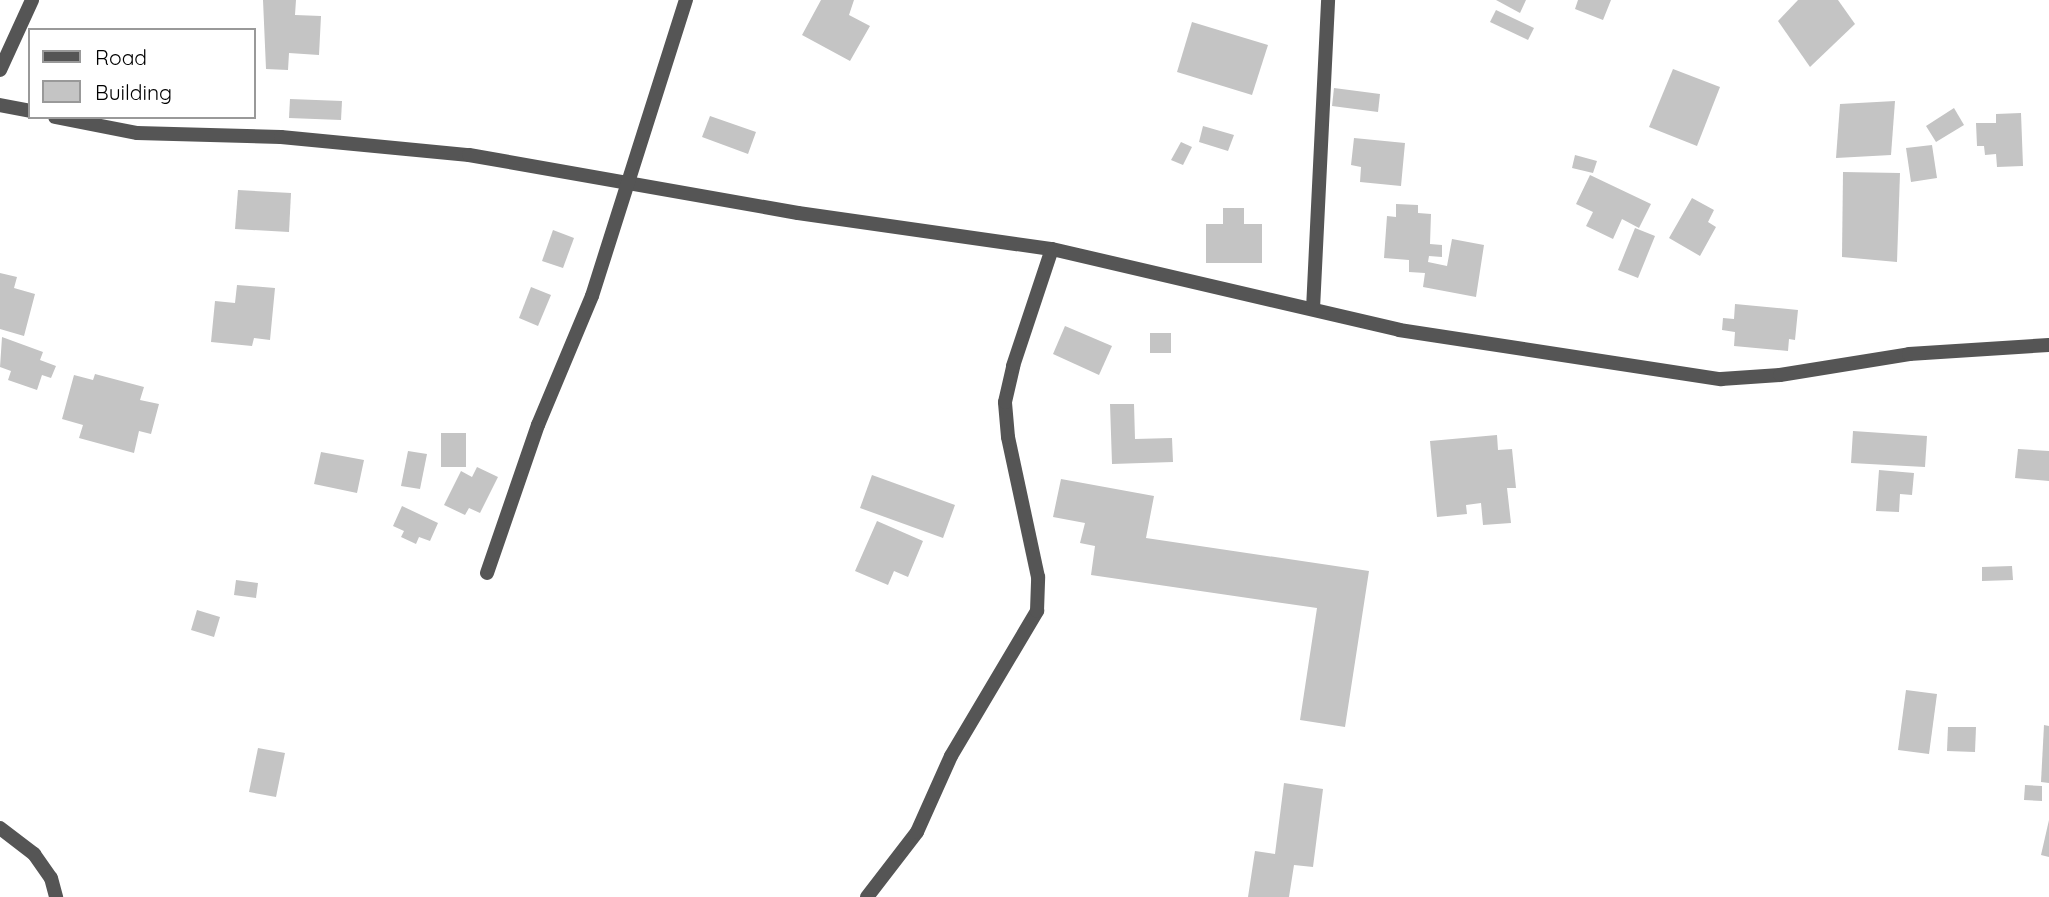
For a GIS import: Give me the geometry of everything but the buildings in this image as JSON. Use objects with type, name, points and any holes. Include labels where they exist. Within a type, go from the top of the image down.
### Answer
[{"type":"street","points":[[0,70],[32,0]]},
{"type":"street","points":[[487,573],[538,425],[592,296],[625,181],[686,0]]},
{"type":"street","points":[[1313,309],[1328,0]]},
{"type":"street","points":[[0,105],[28,111]]},
{"type":"street","points":[[65,119],[137,133],[281,137],[469,155],[798,213],[1052,249],[1399,330],[1721,379],[1780,375],[1909,354],[2049,345]]},
{"type":"street","points":[[867,897],[917,832],[951,756],[1037,611],[1038,577],[1008,437],[1005,402],[1013,366],[1052,249]]},
{"type":"street","points":[[0,828],[34,854],[51,878],[56,897]]}]
